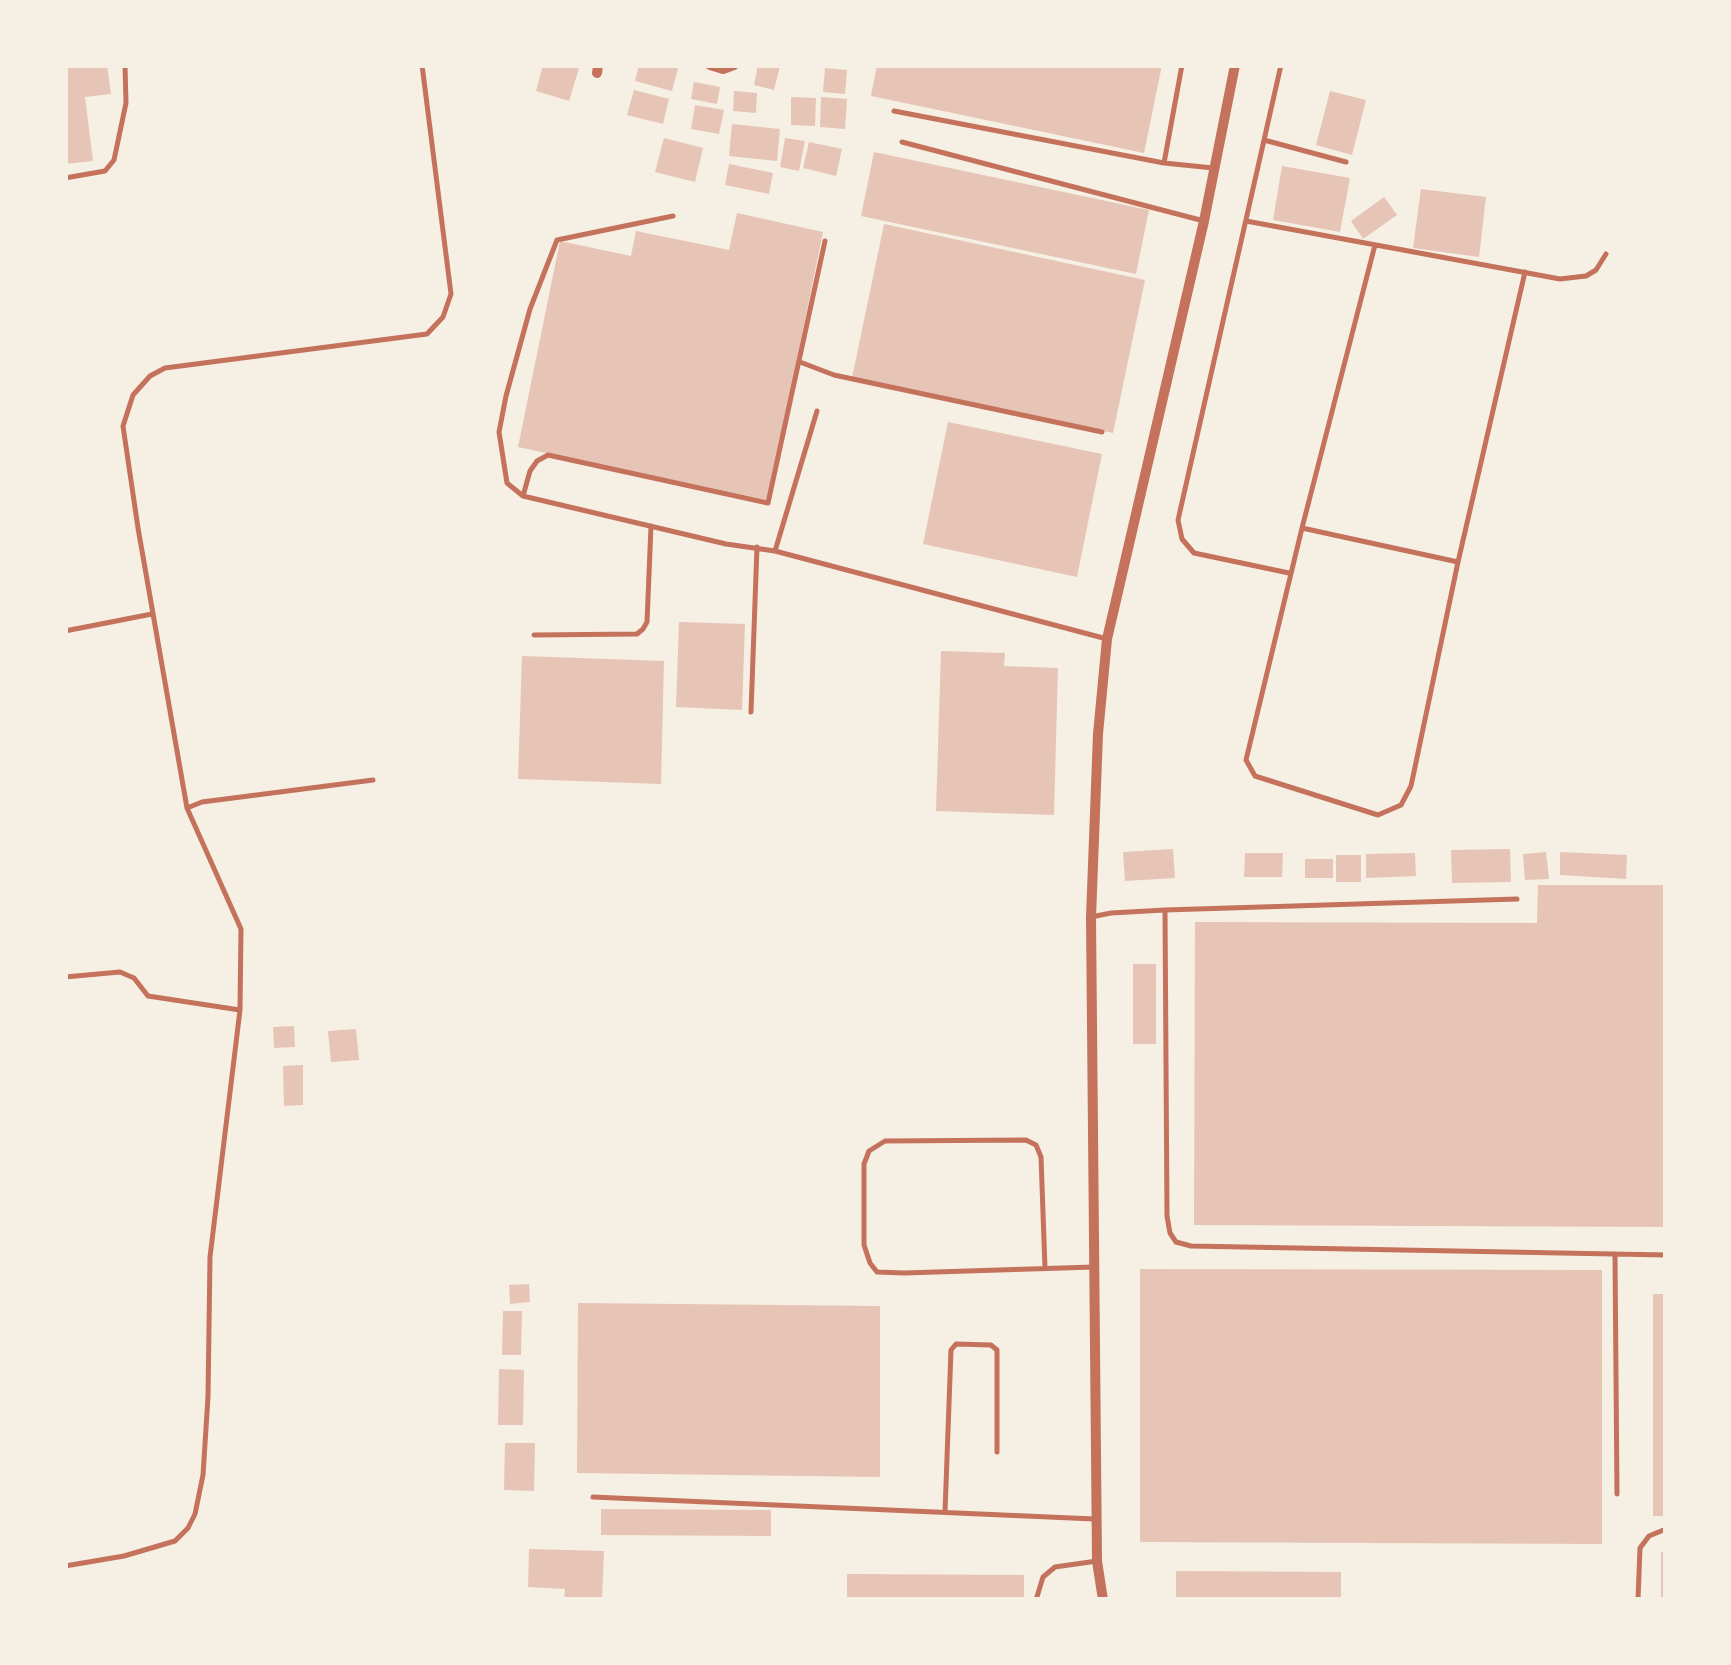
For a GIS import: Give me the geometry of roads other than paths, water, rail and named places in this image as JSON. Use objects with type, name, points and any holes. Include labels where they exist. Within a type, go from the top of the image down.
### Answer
[{"type":"street","points":[[710,65],[723,69],[734,65]]},
{"type":"street","points":[[1103,1600],[1097,1560],[1091,917],[1098,734],[1107,639],[1204,220],[1235,65]]},
{"type":"lane","points":[[65,178],[105,171],[114,160],[126,102],[125,65]]},
{"type":"lane","points":[[65,1566],[124,1556],[175,1540],[196,1514],[203,1476],[208,1398],[210,1257],[240,1010],[240,929],[187,808],[123,426],[132,395],[150,376],[165,368],[427,334],[443,318],[451,294],[422,65]]},
{"type":"lane","points":[[1164,163],[1182,65]]},
{"type":"lane","points":[[1282,65],[1178,520],[1182,540],[1194,553],[1290,573]]},
{"type":"lane","points":[[894,111],[1142,162],[1213,168]]},
{"type":"lane","points":[[1264,140],[1346,162]]},
{"type":"lane","points":[[902,142],[1204,220]]},
{"type":"lane","points":[[673,216],[558,240],[530,309],[506,396],[500,432],[507,483],[523,496],[726,544],[776,551],[1107,639]]},
{"type":"lane","points":[[1246,220],[1560,280],[1586,276],[1596,270],[1606,254]]},
{"type":"lane","points":[[523,496],[530,470],[548,455],[766,504],[825,240]]},
{"type":"lane","points":[[1375,245],[1246,760],[1255,776],[1378,816],[1401,805],[1411,786],[1525,272]]},
{"type":"lane","points":[[800,362],[834,375],[1102,432]]},
{"type":"lane","points":[[776,551],[818,411]]},
{"type":"lane","points":[[534,635],[637,634],[643,630],[647,622],[651,526]]},
{"type":"lane","points":[[1302,528],[1458,562]]},
{"type":"lane","points":[[752,712],[757,547]]},
{"type":"lane","points":[[65,631],[152,614]]},
{"type":"lane","points":[[187,808],[202,802],[373,780]]},
{"type":"lane","points":[[1091,917],[1165,910],[1517,898]]},
{"type":"lane","points":[[1165,910],[1166,1216],[1176,1242],[1192,1246],[1666,1255]]},
{"type":"lane","points":[[65,977],[120,972],[134,978],[148,996],[240,1010]]},
{"type":"lane","points":[[1046,1268],[1040,1157],[1036,1145],[1026,1140],[885,1140],[869,1151],[864,1164],[864,1245],[878,1272],[1046,1268],[1095,1266]]},
{"type":"lane","points":[[1615,1255],[1617,1494]]},
{"type":"lane","points":[[945,1512],[951,1350],[956,1344],[991,1345],[997,1350],[997,1452]]},
{"type":"lane","points":[[593,1497],[1097,1519]]},
{"type":"lane","points":[[1638,1600],[1640,1548],[1649,1536],[1666,1530]]},
{"type":"lane","points":[[1036,1600],[1044,1577],[1055,1567],[1097,1560]]}]
